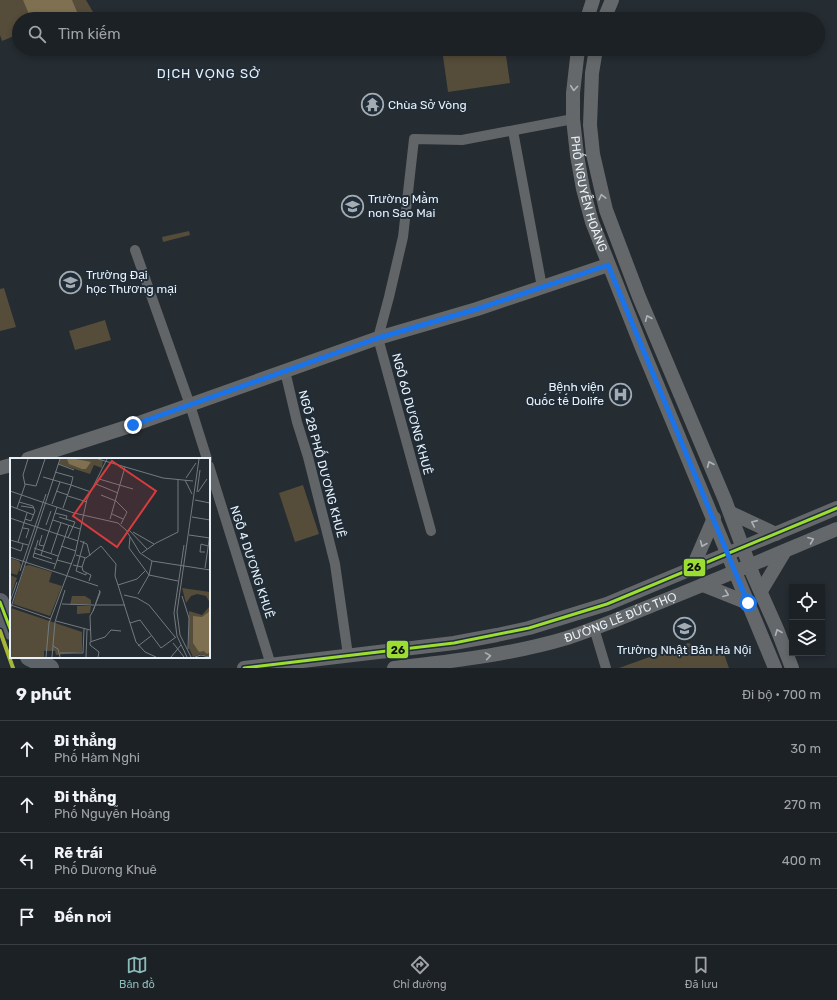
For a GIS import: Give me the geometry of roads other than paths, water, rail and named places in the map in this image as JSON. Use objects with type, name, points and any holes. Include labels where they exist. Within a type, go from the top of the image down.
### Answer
[{"type":"highway","points":[[0,602],[10,628]]},
{"type":"highway","points":[[20,658],[24,668]]},
{"type":"highway","points":[[31,658],[50,668]]},
{"type":"main road","points":[[589,12],[593,0]]},
{"type":"main road","points":[[607,12],[612,0]]},
{"type":"main road","name":"PHỐ NGUYỄN HOÀNG","points":[[577,56],[573,93],[573,119],[583,189],[592,222],[642,348],[714,518],[775,668]]},
{"type":"main road","name":"PHỐ NGUYỄN HOÀNG","points":[[595,56],[590,98],[590,125],[593,154],[606,210],[639,297],[731,513],[750,565],[792,668]]},
{"type":"main road","points":[[31,458],[190,405],[378,338],[477,309],[608,265]]},
{"type":"main road","points":[[642,348],[658,342]]},
{"type":"main road","points":[[0,468],[10,465]]},
{"type":"main road","name":"ĐƯỜNG LÊ ĐỨC THỌ","points":[[244,668],[454,642],[519,630],[607,604],[837,508]]},
{"type":"main road","points":[[731,513],[776,534]]},
{"type":"main road","points":[[692,569],[714,518]]},
{"type":"main road","name":"ĐƯỜNG LÊ ĐỨC THỌ","points":[[394,668],[465,664],[567,638],[703,585],[837,529]]},
{"type":"main road","points":[[761,591],[785,551]]},
{"type":"main road","points":[[703,585],[748,603]]},
{"type":"street","points":[[378,338],[403,237],[414,138],[462,140],[573,119]]},
{"type":"street","points":[[513,131],[542,287]]},
{"type":"street","points":[[135,250],[190,405],[207,458]]},
{"type":"street","name":"NGÕ 60 DƯƠNG KHUÊ","points":[[378,338],[431,531]]},
{"type":"street","name":"NGÕ 28 PHỐ DƯƠNG KHUÊ","points":[[285,371],[335,564],[348,655]]},
{"type":"street","name":"NGÕ 4 DƯƠNG KHUÊ","points":[[210,469],[271,665]]},
{"type":"street","points":[[594,628],[606,668]]},
{"type":"place","name":"Chùa Sở Vòng","points":[[373,105]]},
{"type":"place","name":"Trường Mầm non Sao Mai","points":[[352,206]]},
{"type":"place","name":"Trường Đại học Thương mại","points":[[71,282]]},
{"type":"place","name":"Bệnh viện Quốc tế Dolife","points":[[620,394]]},
{"type":"place","name":"Trường Nhật Bản Hà Nội","points":[[684,629]]},
{"type":"district","name":"DỊCH VỌNG SỞ","points":[[209,73]]}]
